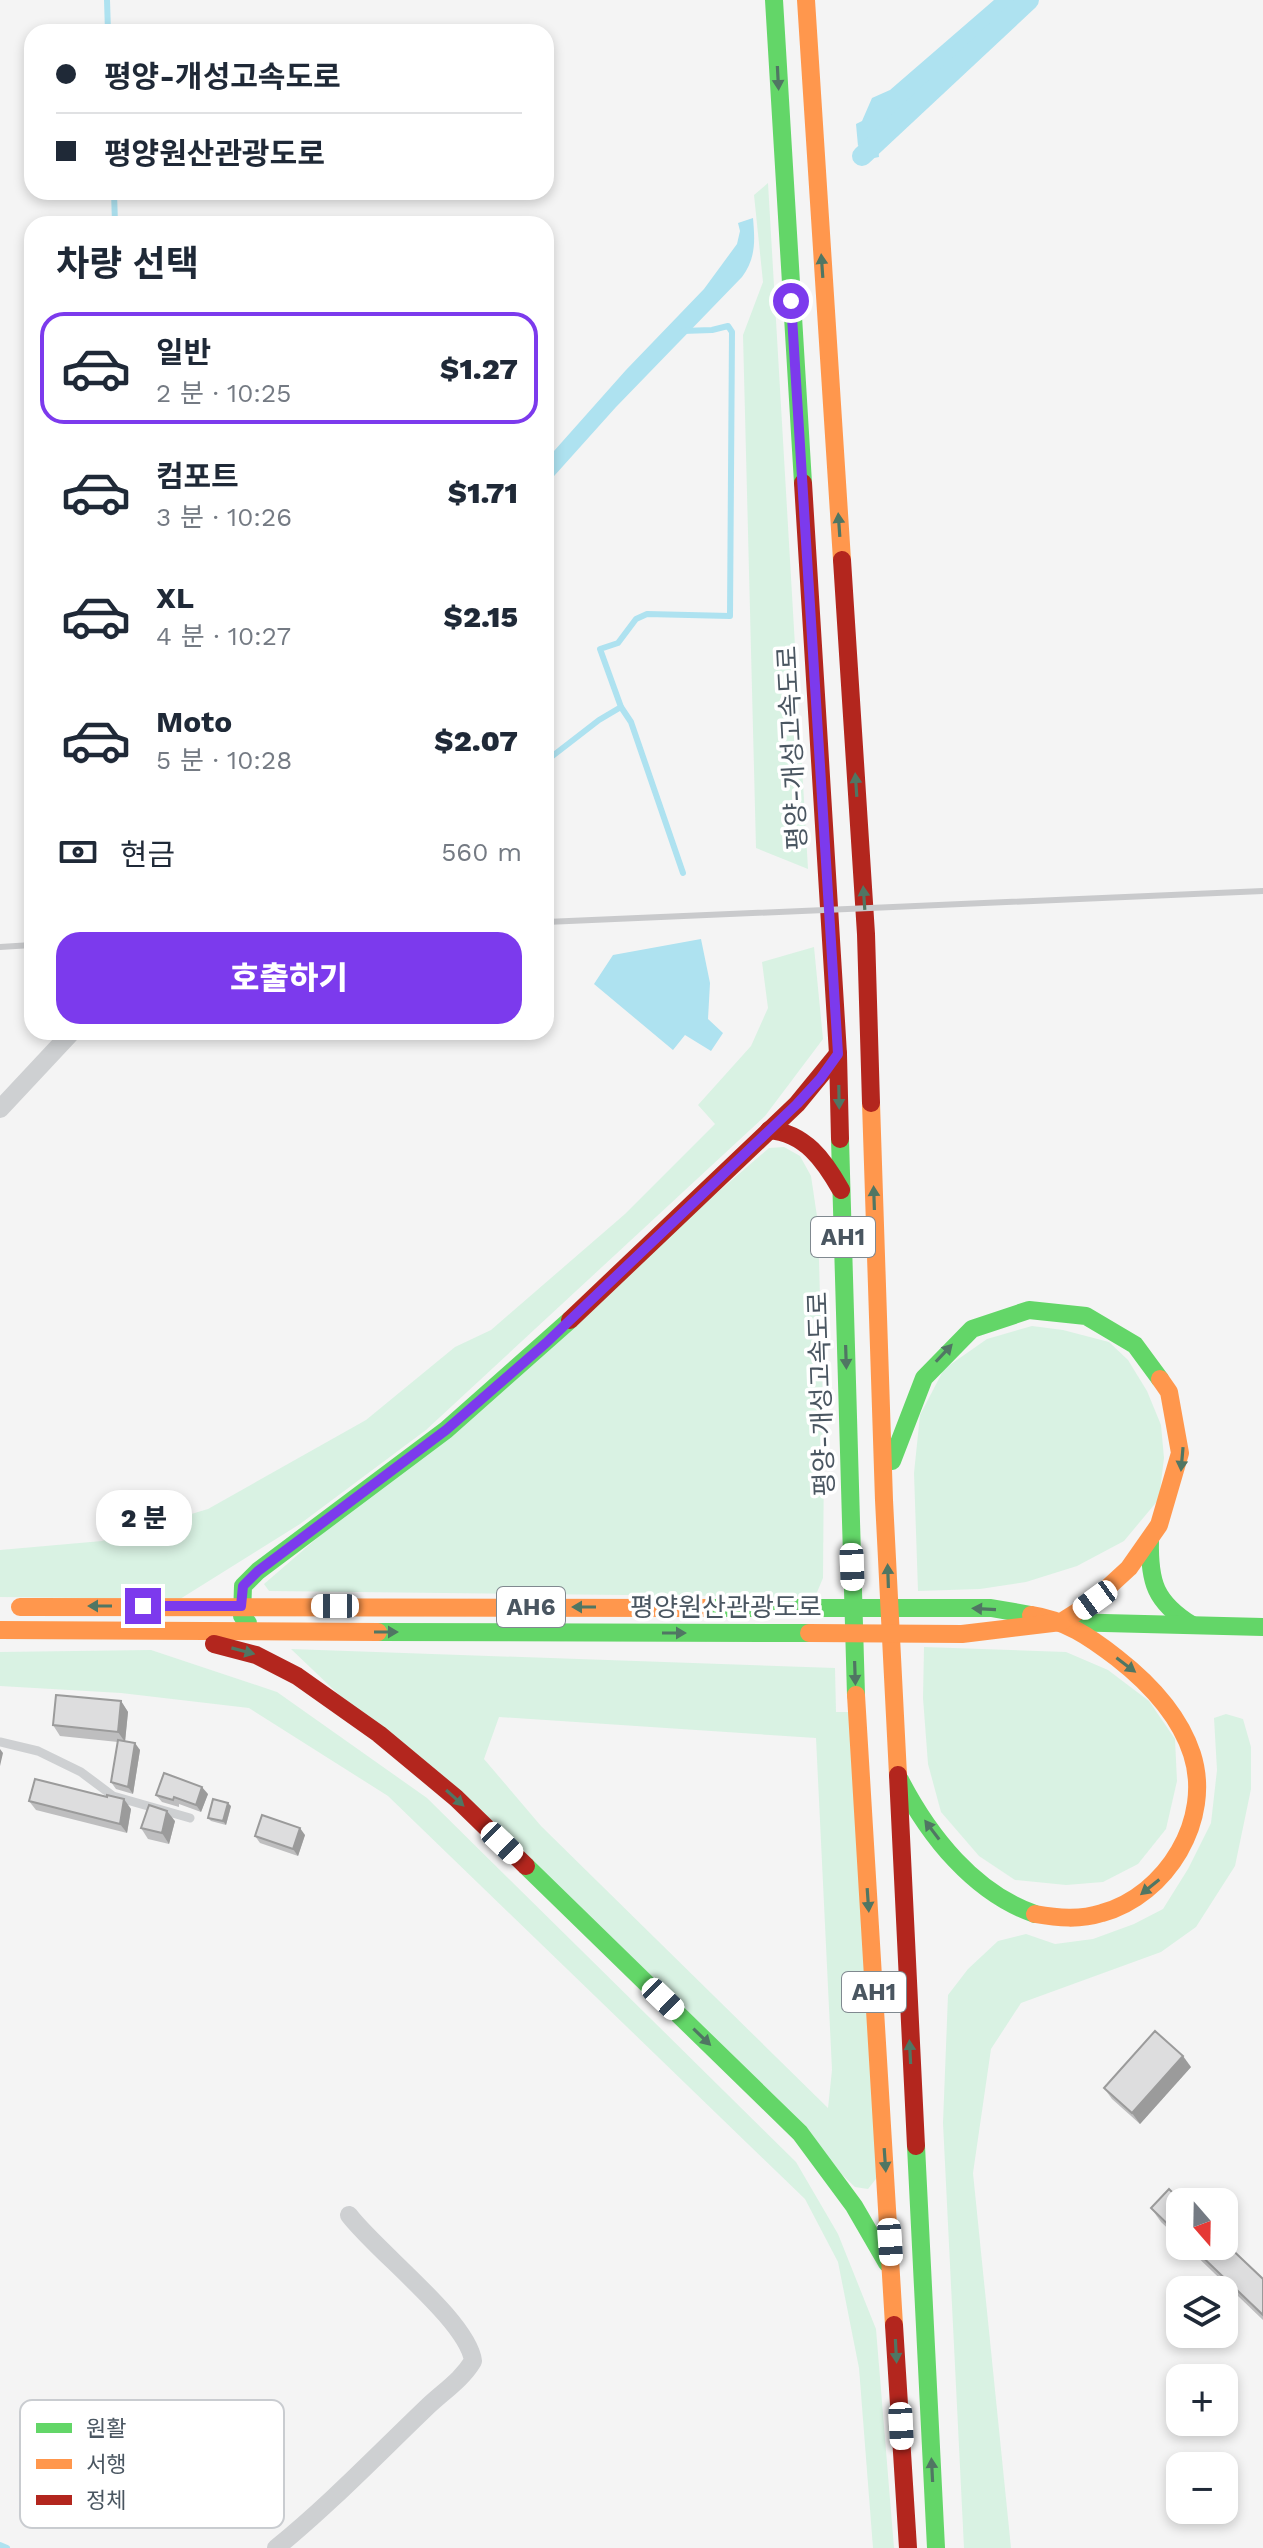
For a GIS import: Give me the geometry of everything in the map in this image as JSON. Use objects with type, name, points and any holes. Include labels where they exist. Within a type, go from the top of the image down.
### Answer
[{"type":"main road","name":"평양-개성고속도로","points":[[774,0],[838,1054],[856,1711],[908,2548]]},
{"type":"main road","name":"AH1","points":[[806,0],[866,934],[884,1500],[936,2548]]},
{"type":"main road","points":[[260,1632],[242,1616],[241,1606],[243,1586],[258,1571],[446,1430],[546,1343],[769,1130],[820,1079],[838,1054]]},
{"type":"main road","points":[[769,1130],[783,1130],[816,1152],[842,1191]]},
{"type":"main road","points":[[884,1500],[896,1445],[910,1404],[946,1350],[971,1329],[1011,1312],[1044,1308],[1076,1311],[1116,1327],[1150,1355],[1162,1372],[1179,1412],[1183,1455],[1180,1476],[1174,1497],[1135,1562],[1114,1584],[1061,1622]]},
{"type":"main road","points":[[1150,1540],[1149,1565],[1156,1592],[1167,1610],[1192,1625]]},
{"type":"main road","name":"평양원산관광도로","points":[[0,1607],[991,1608],[1061,1622]]},
{"type":"main road","points":[[1061,1622],[1263,1627]]},
{"type":"main road","points":[[896,1772],[909,1799],[942,1843],[978,1882],[1011,1905],[1069,1920],[1091,1917],[1129,1903],[1159,1880],[1187,1837],[1195,1802],[1196,1770],[1183,1733],[1159,1696],[1134,1671],[1061,1622]]},
{"type":"main road","name":"평양원산관광도로","points":[[0,1630],[962,1634],[1061,1622]]},
{"type":"main road","points":[[167,1631],[256,1655],[297,1676],[379,1734],[456,1798],[800,2133],[854,2206],[892,2273]]},
{"type":"street","points":[[0,1109],[65,1040]]},
{"type":"street","points":[[276,2548],[316,2515],[465,2374],[473,2361],[467,2341],[381,2248],[362,2233],[349,2215]]},
{"type":"lane","points":[[0,1742],[38,1751],[81,1772],[113,1796],[190,1818]]},
{"type":"green space","points":[[768,183],[808,869],[756,848],[743,335],[763,282],[754,195]]},
{"type":"green space","points":[[814,947],[823,1039],[765,1116],[426,1430],[300,1524],[180,1599],[0,1597],[0,1550],[102,1541],[208,1509],[366,1420],[455,1347],[491,1330],[625,1214],[715,1124],[698,1105],[751,1046],[768,1008],[762,962]]},
{"type":"green space","points":[[784,1147],[800,1156],[811,1176],[818,1223],[824,1450],[823,1578],[815,1597],[269,1591],[264,1584],[769,1148]]},
{"type":"green space","points":[[1032,1326],[1109,1342],[1128,1360],[1147,1391],[1161,1425],[1164,1458],[1159,1499],[1124,1541],[1077,1566],[1026,1582],[980,1589],[918,1591],[914,1473],[920,1415],[944,1369],[987,1339]]},
{"type":"green space","points":[[924,1647],[1066,1652],[1108,1670],[1149,1701],[1175,1739],[1177,1781],[1166,1829],[1138,1864],[1103,1882],[1066,1885],[1015,1880],[979,1856],[941,1812],[928,1764],[923,1698]]},
{"type":"green space","points":[[291,1649],[835,1668],[836,1712],[849,1712],[879,2175],[868,2189],[855,2187]],"holes":[[[499,1717],[816,1738],[832,2070],[828,2108],[541,1826],[484,1759]]]},
{"type":"green space","points":[[151,1650],[277,1692],[427,1798],[796,2162],[838,2234],[876,2329],[894,2548],[873,2548],[859,2368],[838,2262],[805,2199],[388,1796],[249,1708],[121,1693],[0,1686],[0,1652]]},
{"type":"green space","points":[[1226,1714],[1243,1719],[1251,1747],[1251,1789],[1235,1866],[1196,1927],[1161,1952],[1021,2003],[991,2049],[973,2173],[1011,2548],[964,2548],[943,2123],[948,1995],[968,1969],[998,1941],[1026,1934],[1055,1944],[1093,1939],[1163,1909],[1211,1823],[1217,1770],[1214,1718]]},
{"type":"water","points":[[994,0],[1029,0],[892,119],[877,135],[879,157],[874,158],[869,139],[858,146],[856,124],[862,121],[872,98],[890,90]]},
{"type":"water","points":[[753,218],[754,249],[742,277],[554,476],[554,451],[704,289],[737,244],[738,223]]},
{"type":"water","points":[[701,939],[710,983],[708,1019],[723,1033],[711,1051],[685,1035],[673,1050],[594,984],[613,955]]},
{"type":"building","points":[[56,1695],[121,1701],[118,1732],[53,1725]]},
{"type":"building","points":[[118,1740],[135,1743],[128,1787],[111,1782]]},
{"type":"building","points":[[164,1773],[202,1787],[196,1805],[174,1797],[173,1800],[156,1795]]},
{"type":"building","points":[[35,1779],[124,1799],[120,1824],[29,1801]]},
{"type":"building","points":[[213,1799],[228,1803],[223,1821],[208,1818]]},
{"type":"building","points":[[149,1805],[167,1811],[162,1833],[141,1828]]},
{"type":"building","points":[[262,1815],[300,1828],[293,1849],[255,1836]]},
{"type":"building","points":[[1155,2031],[1183,2056],[1132,2113],[1104,2088]]},
{"type":"building","points":[[1166,2192],[1166,2222],[1151,2208]]},
{"type":"building","points":[[1238,2255],[1263,2279],[1263,2315],[1238,2291],[1238,2276],[1222,2276],[1206,2260],[1238,2260]]},
{"type":"waterway","points":[[107,0],[108,24]]},
{"type":"waterway","points":[[862,156],[1029,0]]},
{"type":"waterway","points":[[114,200],[115,216]]},
{"type":"waterway","points":[[682,331],[728,326],[732,332],[730,616],[647,614],[636,619],[618,643],[600,649],[621,707],[631,722],[683,873]]},
{"type":"waterway","points":[[554,755],[621,707]]},
{"type":"waterway","points":[[0,2545],[7,2548]]},
{"type":"railway","points":[[554,922],[1263,891]]},
{"type":"railway","points":[[0,947],[24,946]]},
{"type":"traffic: fast","points":[[774,0],[803,483]]},
{"type":"traffic: fast","points":[[840,1139],[856,1695]]},
{"type":"traffic: fast","points":[[892,1461],[924,1378],[972,1329],[1029,1310],[1086,1316],[1135,1345],[1160,1379]]},
{"type":"traffic: fast","points":[[248,1623],[242,1616],[243,1586],[258,1571],[446,1430],[570,1320]]},
{"type":"traffic: fast","points":[[1150,1540],[1151,1568],[1157,1590],[1170,1608],[1192,1625]]},
{"type":"traffic: fast","points":[[704,1608],[991,1608],[1031,1615]]},
{"type":"traffic: fast","points":[[1065,1622],[1263,1627]]},
{"type":"traffic: fast","points":[[378,1632],[809,1633]]},
{"type":"traffic: fast","points":[[900,1780],[939,1841],[973,1877],[1013,1905],[1035,1914]]},
{"type":"traffic: fast","points":[[526,1866],[800,2133],[854,2206],[887,2263]]},
{"type":"traffic: fast","points":[[916,2146],[936,2548]]},
{"type":"traffic: slow","points":[[806,0],[842,560]]},
{"type":"traffic: slow","points":[[871,1103],[884,1500],[898,1775]]},
{"type":"traffic: slow","points":[[809,1633],[962,1634],[1061,1622],[1091,1603],[1129,1568],[1159,1525],[1180,1453],[1169,1392],[1160,1379]]},
{"type":"traffic: slow","points":[[20,1607],[704,1608]]},
{"type":"traffic: slow","points":[[1031,1615],[1077,1630],[1140,1678],[1162,1700],[1179,1726],[1192,1754],[1197,1779],[1196,1804],[1190,1828],[1165,1872],[1146,1890],[1125,1904],[1085,1917],[1035,1914]]},
{"type":"traffic: slow","points":[[0,1630],[378,1632]]},
{"type":"traffic: slow","points":[[856,1695],[894,2325]]},
{"type":"traffic: jam","points":[[803,483],[838,1054],[840,1139]]},
{"type":"traffic: jam","points":[[842,560],[866,934],[871,1103]]},
{"type":"traffic: jam","points":[[570,1320],[797,1104],[838,1054]]},
{"type":"traffic: jam","points":[[769,1130],[782,1132],[803,1142],[828,1168],[841,1190]]},
{"type":"traffic: jam","points":[[214,1644],[256,1655],[297,1676],[379,1734],[456,1798],[526,1866]]},
{"type":"traffic: jam","points":[[898,1775],[916,2146]]},
{"type":"traffic: jam","points":[[894,2325],[908,2548]]},
{"type":"route","points":[[143,1606],[241,1606],[243,1586],[258,1571],[446,1430],[546,1343],[797,1104],[838,1054],[791,301]]}]
